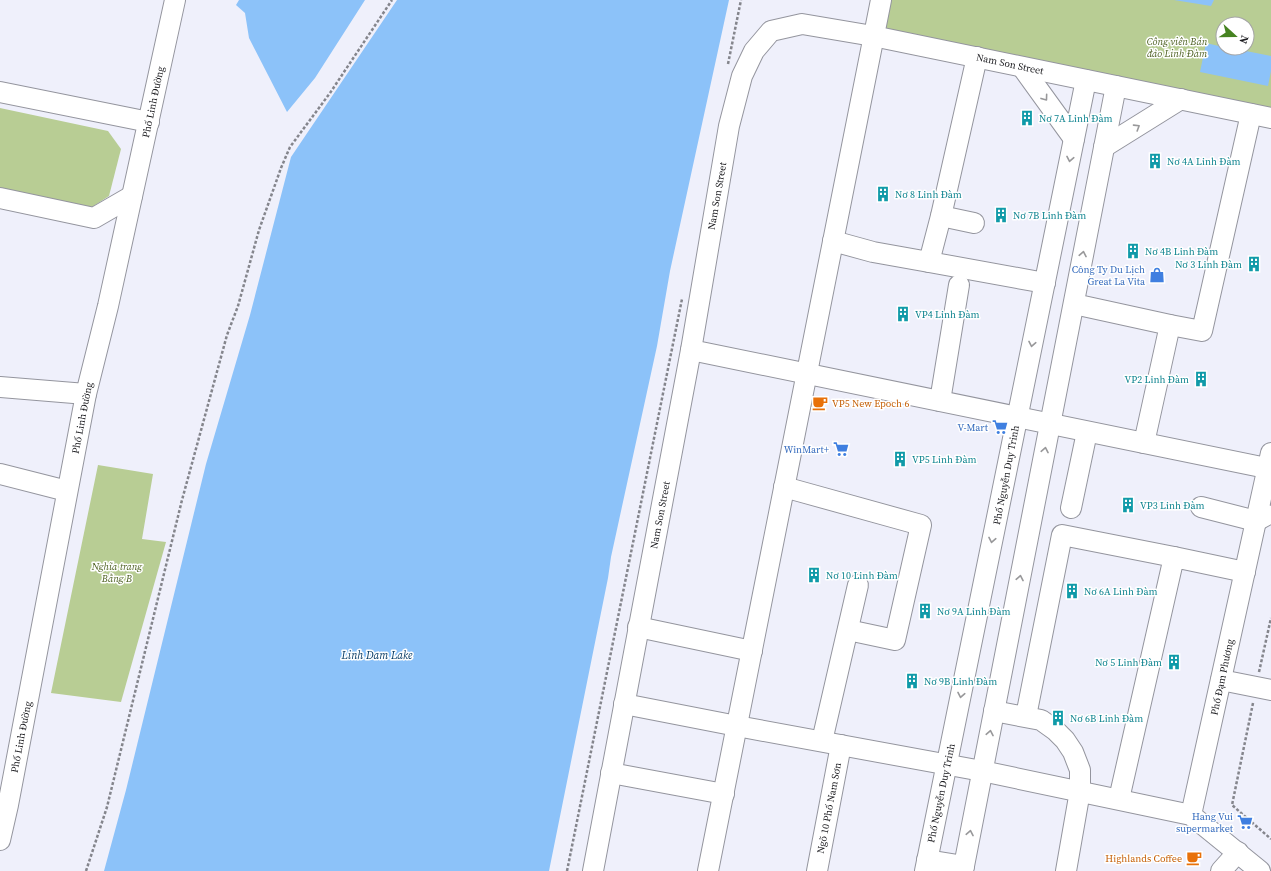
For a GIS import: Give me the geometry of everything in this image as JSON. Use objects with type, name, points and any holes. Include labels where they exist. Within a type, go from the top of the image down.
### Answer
[{"type":"street","name":"Phố Linh Đường","points":[[0,840],[4,803],[86,394],[108,306],[175,0]]},
{"type":"street","points":[[708,871],[881,0]]},
{"type":"street","name":"Nam Son Street","points":[[593,871],[691,350],[729,126],[742,76],[754,52],[771,31],[802,24],[873,36],[1271,118]]},
{"type":"street","points":[[929,262],[977,58]]},
{"type":"street","points":[[1022,67],[1074,139]]},
{"type":"street","name":"Phố Nguyễn Duy Trinh","points":[[926,865],[1086,80]]},
{"type":"street","points":[[926,865],[963,868],[1116,86]]},
{"type":"street","points":[[0,92],[148,122]]},
{"type":"street","points":[[1104,147],[1182,99]]},
{"type":"street","points":[[1074,304],[1202,331],[1251,114]]},
{"type":"street","points":[[0,198],[94,218],[132,196]]},
{"type":"street","points":[[941,216],[974,223]]},
{"type":"street","points":[[833,241],[873,252],[1045,283]]},
{"type":"street","points":[[940,401],[959,285]]},
{"type":"street","points":[[1144,443],[1170,325]]},
{"type":"street","points":[[691,350],[1087,432],[1270,464]]},
{"type":"street","points":[[0,387],[86,394]]},
{"type":"street","points":[[1071,508],[1087,432]]},
{"type":"street","name":"Phố Đạm Phương","points":[[1191,815],[1245,572],[1264,517],[1270,464]]},
{"type":"street","points":[[0,474],[67,491]]},
{"type":"street","points":[[784,487],[921,525],[895,640],[848,630]]},
{"type":"street","points":[[1201,507],[1264,517]]},
{"type":"street","points":[[1026,716],[1062,535],[1245,572]]},
{"type":"street","points":[[1119,799],[1174,557]]},
{"type":"street","points":[[822,741],[858,584]]},
{"type":"street","points":[[1016,603],[1048,610]]},
{"type":"street","points":[[638,627],[752,651]]},
{"type":"street","points":[[1221,680],[1264,689]]},
{"type":"street","points":[[624,704],[947,764],[1191,815],[1238,852],[1264,866]]},
{"type":"street","points":[[994,711],[1041,720],[1066,740],[1073,752],[1080,770],[1080,791],[1066,871]]},
{"type":"street","name":"Ngõ 10 Phố Nam Sơn","points":[[817,871],[841,745]]},
{"type":"street","points":[[611,773],[724,794]]},
{"type":"street","points":[[1221,871],[1238,852]]},
{"type":"path","points":[[86,871],[106,807],[182,500],[227,335],[238,306],[259,230],[290,147],[330,93],[392,0]]},
{"type":"path","points":[[727,70],[741,0]]},
{"type":"path","points":[[567,871],[682,296]]},
{"type":"path","points":[[1271,618],[1264,689],[1232,805],[1271,839]]},
{"type":"green space","name":"Công viên Bán đảo Linh Đàm","points":[[881,0],[1271,0],[1271,114],[875,28]]},
{"type":"green space","points":[[0,108],[108,131],[121,149],[109,196],[92,207],[0,189]]},
{"type":"green space","name":"Nghĩa trang Bằng B","points":[[98,465],[153,474],[142,539],[166,542],[121,702],[51,693]]},
{"type":"water","points":[[239,0],[365,0],[315,78],[287,112],[249,38],[245,13],[236,5]]},
{"type":"water","name":"Linh Dam Lake","points":[[397,0],[729,0],[670,271],[657,346],[611,557],[549,871],[104,871],[126,790],[206,464],[250,315],[291,157]]},
{"type":"water","points":[[1174,0],[1214,0],[1211,6]]},
{"type":"water","points":[[1206,43],[1215,45],[1215,56],[1255,56],[1255,53],[1271,56],[1271,71],[1268,86],[1200,72]]},
{"type":"place","name":"Nơ 7A Linh Đàm","points":[[1027,118]]},
{"type":"place","name":"Nơ 4A Linh Đàm","points":[[1155,161]]},
{"type":"place","name":"Nơ 8 Linh Đàm","points":[[883,194]]},
{"type":"place","name":"Nơ 7B Linh Đàm","points":[[1001,215]]},
{"type":"place","name":"Nơ 4B Linh Đàm","points":[[1133,251]]},
{"type":"place","name":"Nơ 3 Linh Đàm","points":[[1254,264]]},
{"type":"place","name":"Công Ty Du Lịch Great La Vita","points":[[1157,275]]},
{"type":"place","name":"VP4 Linh Đàm","points":[[903,314]]},
{"type":"place","name":"VP2 Linh Đàm","points":[[1201,379]]},
{"type":"place","name":"VP5 New Epoch 6","points":[[820,403]]},
{"type":"place","name":"V-Mart","points":[[1000,427]]},
{"type":"place","name":"WinMart+","points":[[841,449]]},
{"type":"place","name":"VP5 Linh Đàm","points":[[900,459]]},
{"type":"place","name":"VP3 Linh Đàm","points":[[1128,505]]},
{"type":"place","name":"Nơ 10 Linh Đàm","points":[[814,575]]},
{"type":"place","name":"Nơ 6A Linh Đàm","points":[[1072,591]]},
{"type":"place","name":"Nơ 9A Linh Đàm","points":[[925,611]]},
{"type":"place","name":"Nơ 5 Linh Đàm","points":[[1174,662]]},
{"type":"place","name":"Nơ 9B Linh Đàm","points":[[912,681]]},
{"type":"place","name":"Nơ 6B Linh Đàm","points":[[1058,718]]},
{"type":"place","name":"Hang Vui supermarket","points":[[1245,822]]},
{"type":"place","name":"Highlands Coffee","points":[[1194,858]]}]
